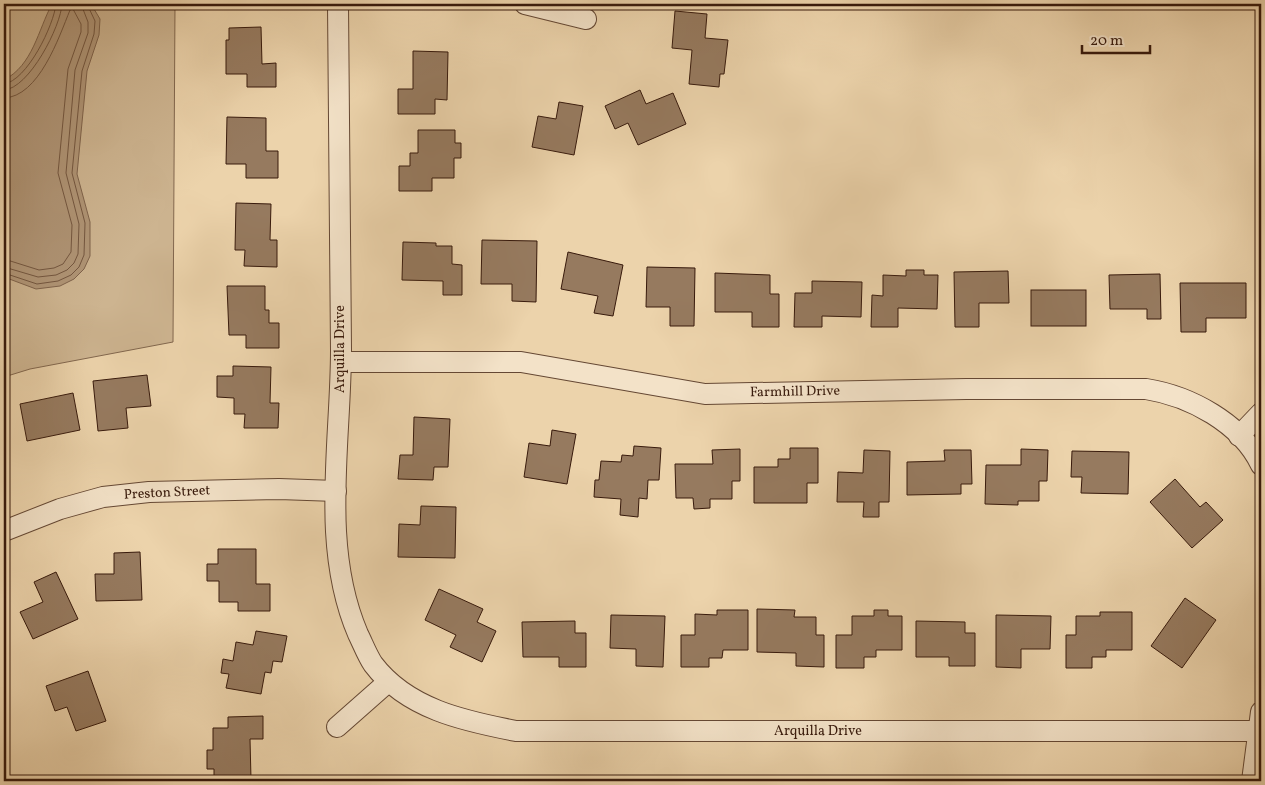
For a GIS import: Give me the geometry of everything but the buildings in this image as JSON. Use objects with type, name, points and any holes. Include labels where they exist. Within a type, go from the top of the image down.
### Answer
[{"type":"street","name":"Arquilla Drive","points":[[338,4],[341,362],[336,491],[337,540],[345,600],[372,662],[388,682],[411,698],[436,710],[474,723],[516,731],[1260,721]]},
{"type":"street","points":[[525,4],[586,19]]},
{"type":"street","name":"Farmhill Drive","points":[[341,362],[521,362],[704,394],[976,389],[1146,390],[1171,393],[1195,403],[1216,416],[1239,436],[1261,465]]},
{"type":"street","points":[[1239,436],[1261,414]]},
{"type":"street","name":"Preston Street","points":[[4,531],[60,509],[104,498],[140,493],[279,488],[336,491]]},
{"type":"street","points":[[337,727],[388,682]]},
{"type":"street","points":[[1252,781],[1260,721]]},
{"type":"shaded area","points":[[4,4],[175,4],[173,342],[30,369],[4,377]]},
{"type":"water","points":[[52,4],[91,4],[100,19],[99,35],[87,71],[77,174],[90,222],[90,256],[84,269],[74,279],[60,286],[36,289],[4,277],[4,80],[22,65],[28,56]]}]
